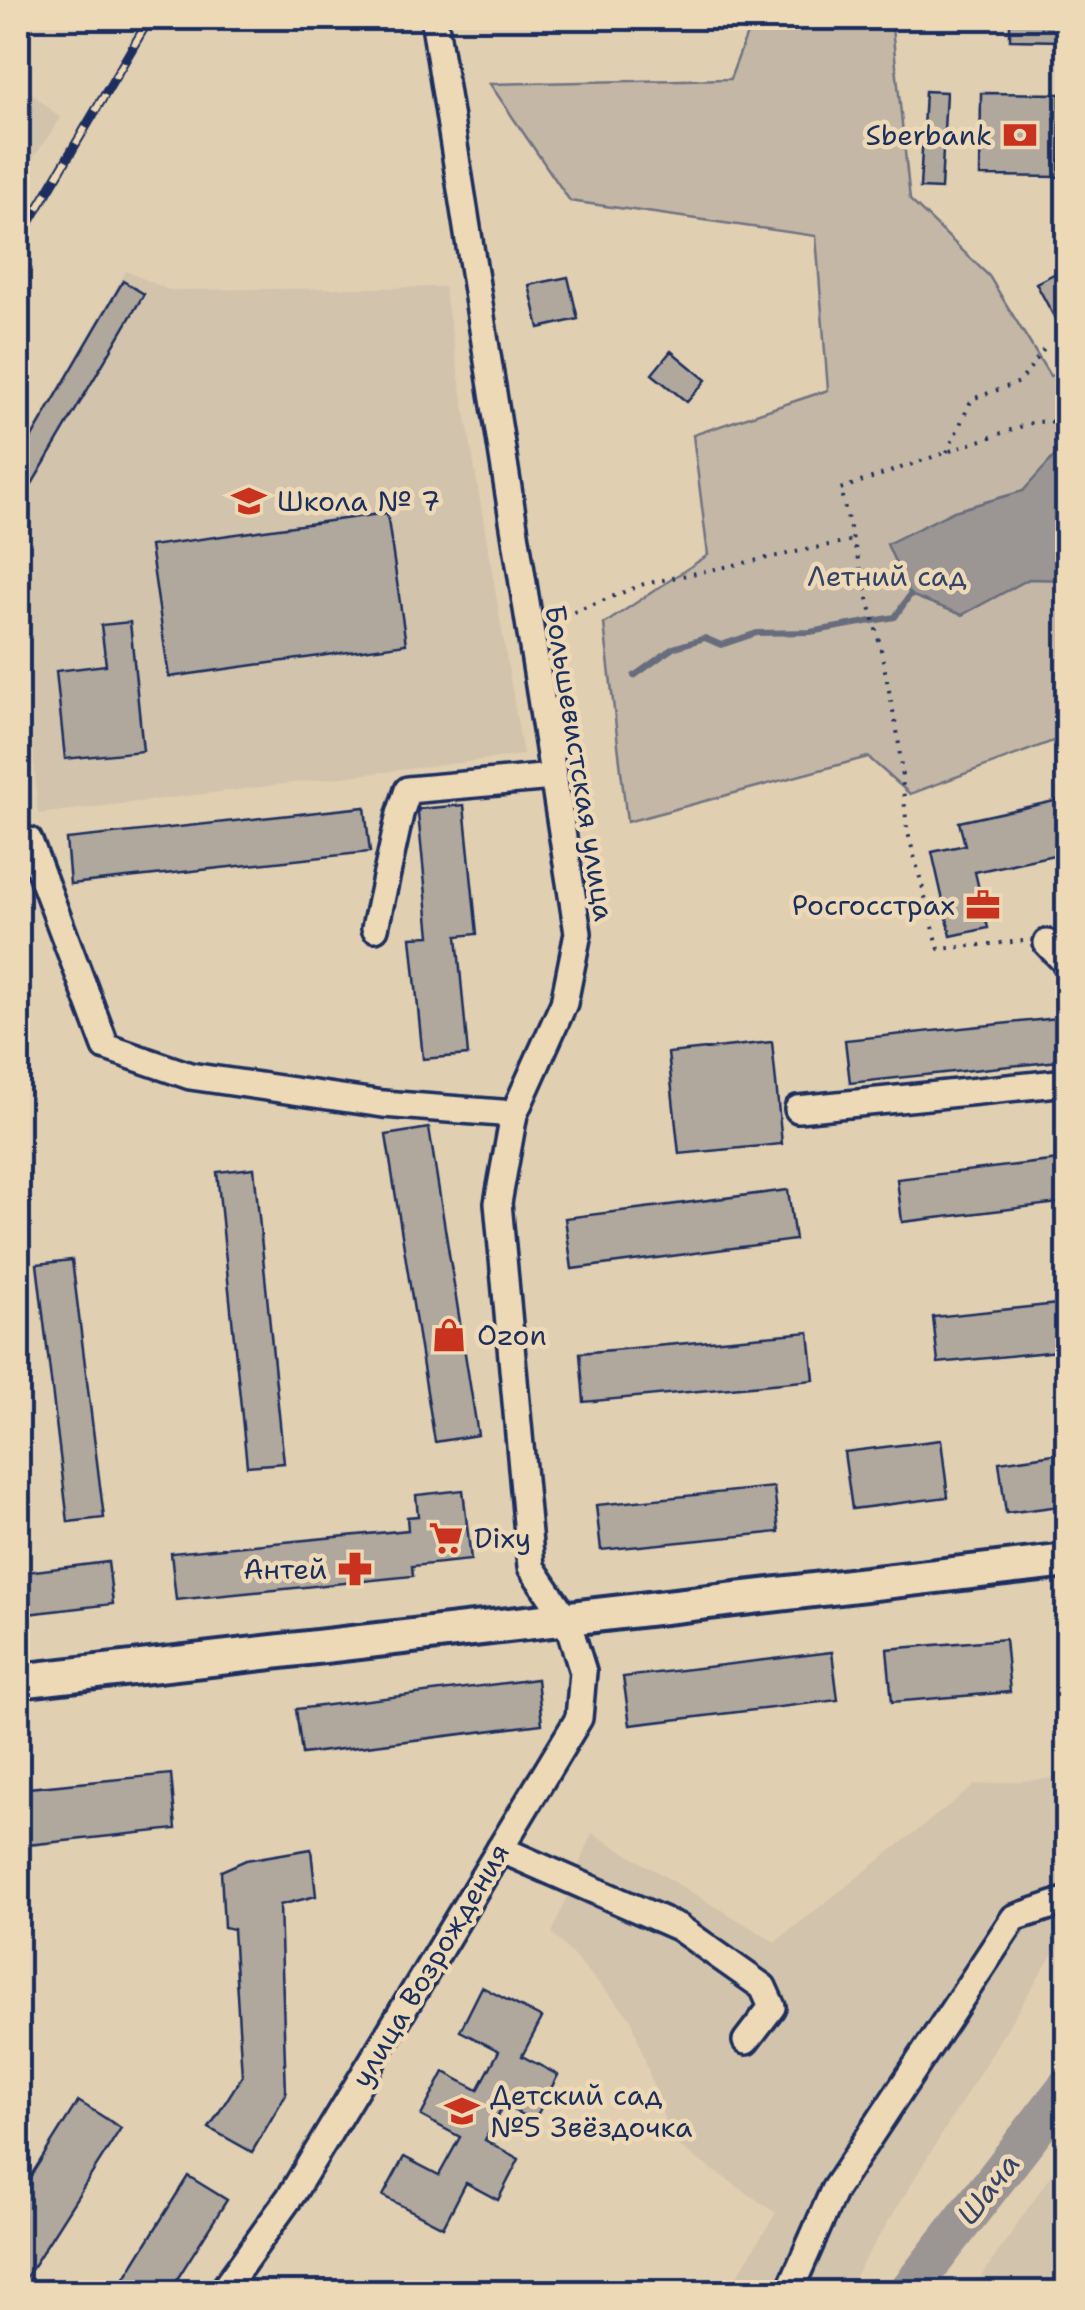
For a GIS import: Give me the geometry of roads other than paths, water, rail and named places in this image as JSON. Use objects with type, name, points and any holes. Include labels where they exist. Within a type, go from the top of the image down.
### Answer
[{"type":"main road","points":[[18,1681],[1068,1562]]},
{"type":"street","name":"Большевистская улица","points":[[434,18],[578,932],[564,1003],[514,1114],[498,1203],[531,1567],[566,1620]]},
{"type":"street","points":[[375,928],[408,790],[553,776]]},
{"type":"street","points":[[18,840],[30,842],[106,1046],[190,1076],[383,1104],[514,1114]]},
{"type":"street","points":[[1047,943],[1068,965]]},
{"type":"street","points":[[798,1109],[1068,1082]]},
{"type":"street","name":"улица Возрождения","points":[[222,2292],[292,2194],[579,1718],[583,1672],[566,1620]]},
{"type":"street","points":[[500,1849],[678,1927],[763,1987],[772,2008],[746,2040]]},
{"type":"street","points":[[789,2292],[834,2190],[1014,1918],[1068,1900]]},
{"type":"waterway","points":[[634,676],[673,648],[705,638],[721,645],[757,633],[810,632],[895,617],[910,595]]},
{"type":"waterway","name":"Шача","points":[[908,2292],[1068,2086]]},
{"type":"railway","points":[[18,242],[150,18]]},
{"type":"place","name":"Sberbank","points":[[1020,135]]},
{"type":"place","name":"Школа № 7","points":[[249,501]]},
{"type":"place","name":"Росгосстрах","points":[[983,905]]},
{"type":"place","name":"Ozon","points":[[449,1335]]},
{"type":"place","name":"Dixy","points":[[446,1538]]},
{"type":"place","name":"Антей","points":[[355,1569]]},
{"type":"place","name":"Детский сад №5 Звёздочка","points":[[462,2111]]},
{"type":"park label","name":"Летний сад","points":[[887,576]]}]
